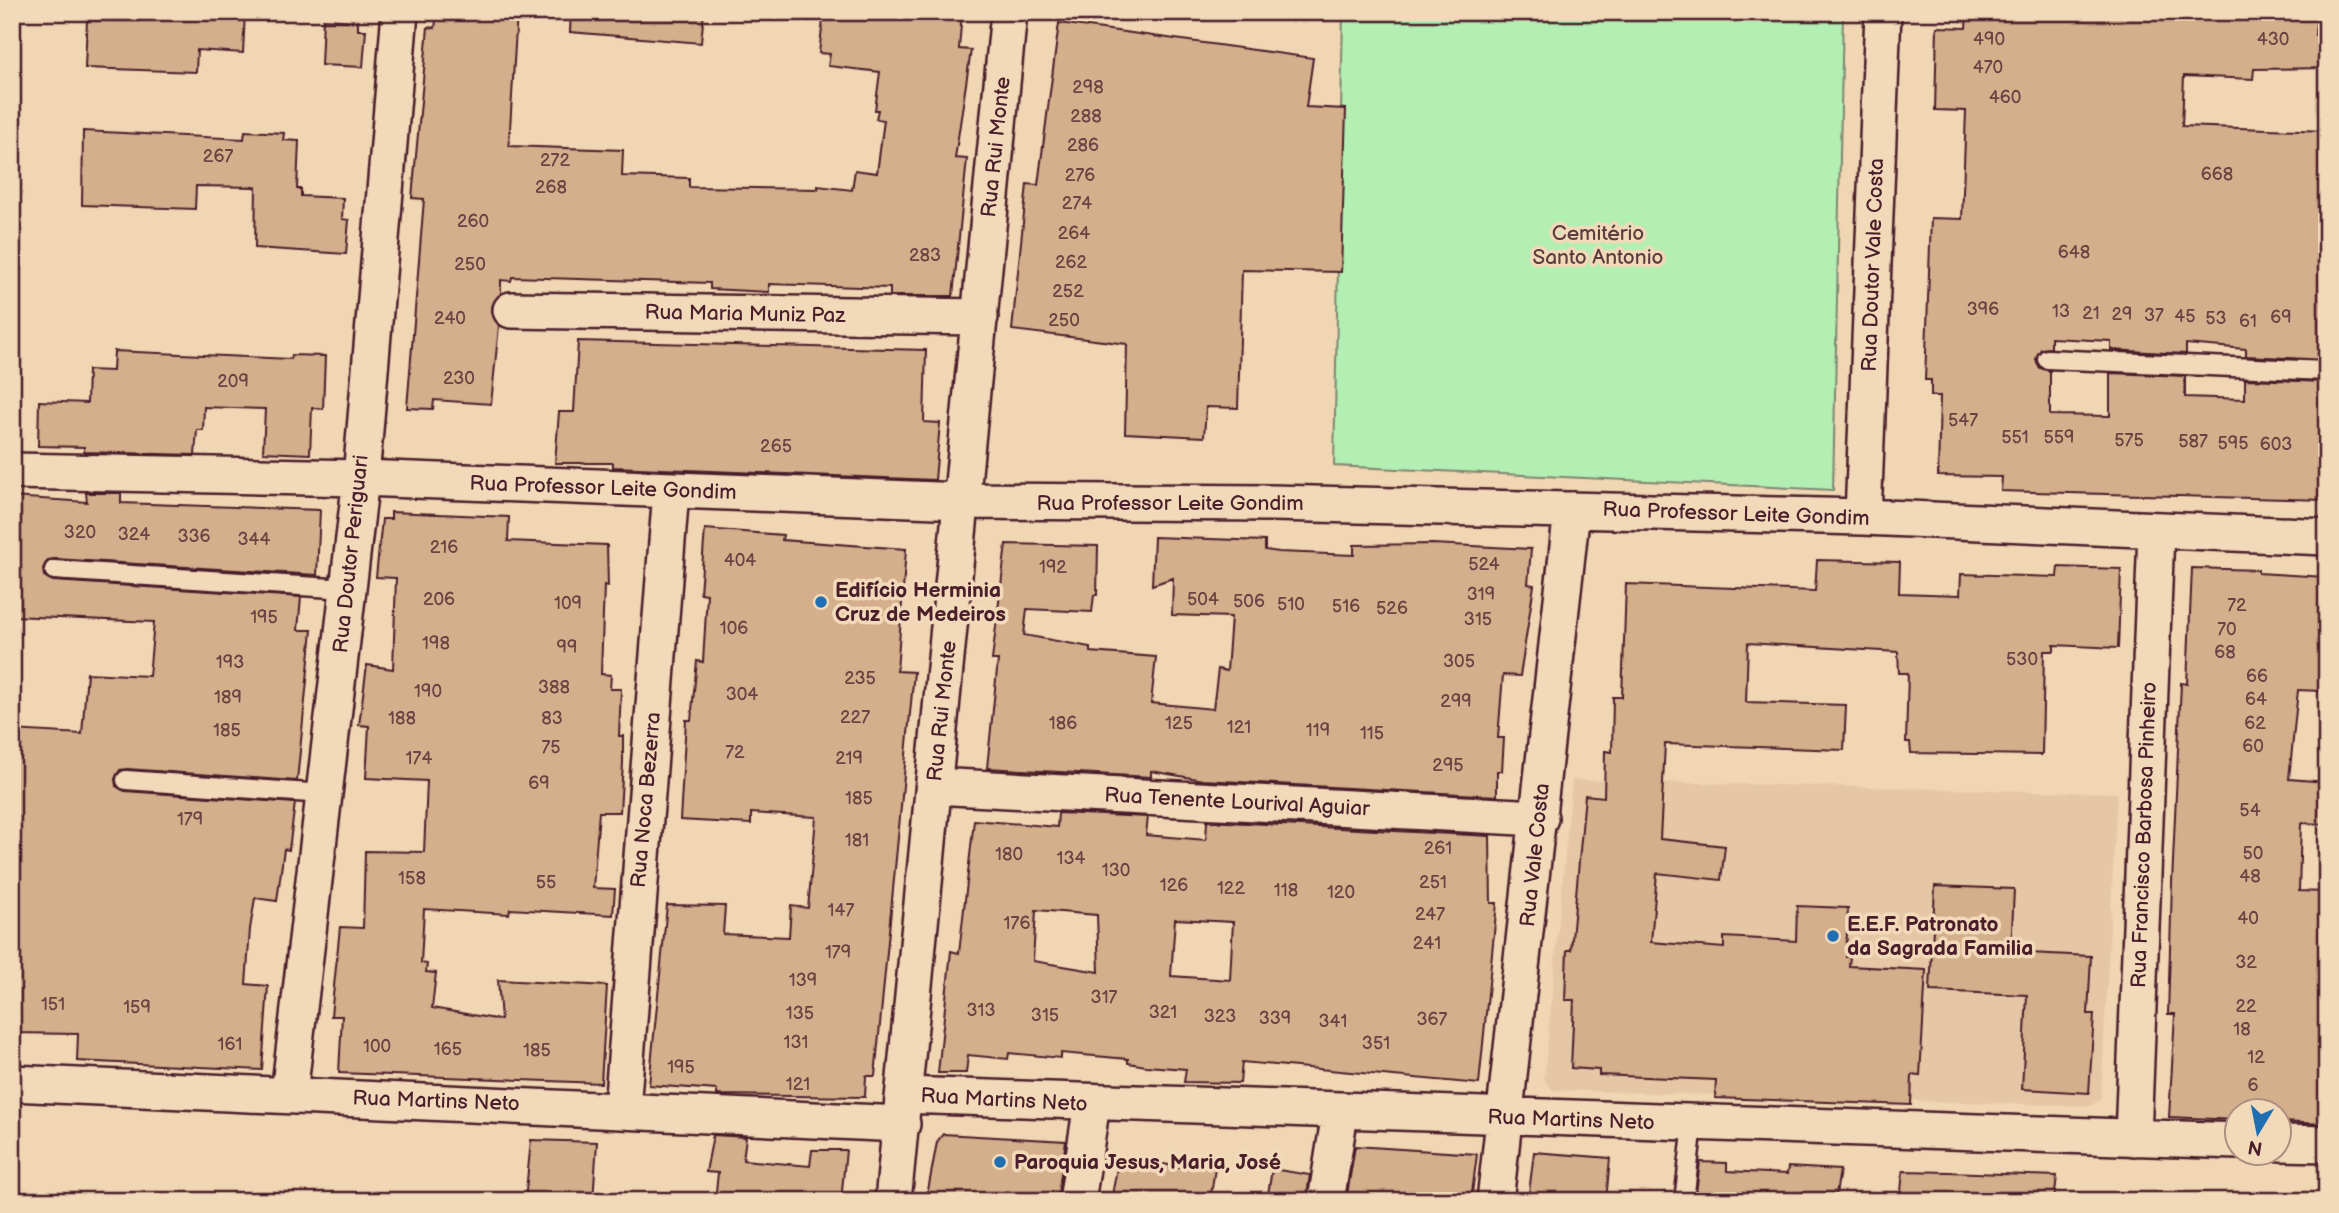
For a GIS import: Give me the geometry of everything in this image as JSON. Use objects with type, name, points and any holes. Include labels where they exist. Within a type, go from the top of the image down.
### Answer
[{"type":"street","name":"Rua Doutor Periguari","points":[[289,1094],[361,478],[400,12]]},
{"type":"street","name":"Rua Rui Monte","points":[[892,1201],[963,502],[1009,12]]},
{"type":"street","name":"Rua Doutor Vale Costa","points":[[1863,517],[1883,12]]},
{"type":"street","name":"Rua Maria Muniz Paz","points":[[511,310],[980,317]]},
{"type":"street","name":"Rua Professor Leite Gondim","points":[[12,471],[361,478],[963,502],[1572,510],[1863,517],[2156,532],[2327,537]]},
{"type":"street","name":"Rua Noca Bezerra","points":[[622,1109],[671,491]]},
{"type":"street","name":"Rua Vale Costa","points":[[1495,1201],[1572,510]]},
{"type":"street","name":"Rua Francisco Barbosa Pinheiro","points":[[2133,1138],[2156,532]]},
{"type":"street","name":"Rua Tenente Lourival Aguiar","points":[[934,786],[1539,818]]},
{"type":"street","name":"Rua Martins Neto","points":[[12,1083],[622,1109],[903,1110],[1092,1104],[2224,1141]]},
{"type":"street","points":[[1077,1201],[1092,1104]]},
{"type":"street","points":[[1326,1201],[1340,1113]]},
{"type":"street","points":[[2294,1143],[2327,1144]]},
{"type":"lane","points":[[2048,359],[2327,371]]},
{"type":"lane","points":[[54,570],[348,589]]},
{"type":"lane","points":[[126,780],[324,794]]},
{"type":"lane","points":[[1684,1201],[1693,1124]]},
{"type":"shaded area","name":"E.E.F. Patronato da Sagrada Familia","points":[[1572,780],[2117,793],[2101,1098],[2091,1106],[1552,1090],[1544,1079]]},
{"type":"green space","name":"Cemitério Santo Antonio","points":[[1343,12],[1843,12],[1833,490],[1334,466]]},
{"type":"building","points":[[140,12],[245,12],[243,53],[197,50],[196,72],[85,68],[87,20],[139,21]]},
{"type":"building","points":[[437,12],[517,12],[509,146],[623,150],[622,176],[689,178],[689,187],[818,189],[818,186],[852,190],[855,170],[877,173],[884,120],[876,119],[878,110],[875,110],[880,72],[828,66],[830,54],[819,53],[824,12],[962,12],[959,49],[971,50],[955,158],[967,159],[953,296],[890,296],[890,288],[769,284],[769,292],[710,289],[710,283],[512,277],[511,281],[501,280],[501,293],[491,309],[499,326],[491,404],[434,400],[433,409],[407,408],[424,199],[412,198],[428,27],[435,28]]},
{"type":"building","points":[[571,12],[704,12],[701,43],[570,32]]},
{"type":"building","points":[[1967,12],[2317,12],[2315,35],[2327,36],[2327,68],[2254,69],[2253,79],[2184,76],[2182,126],[2327,131],[2327,360],[2246,356],[2246,349],[2186,344],[2186,354],[2111,350],[2111,341],[2051,338],[2051,348],[2041,349],[2036,359],[2040,368],[2050,371],[2050,415],[2110,416],[2110,373],[2185,376],[2185,397],[2245,399],[2245,379],[2327,382],[2327,500],[2001,491],[2002,477],[1938,476],[1940,396],[1931,396],[1931,380],[1925,380],[1931,218],[1962,219],[1966,111],[1935,110],[1937,27],[1966,28]]},
{"type":"building","points":[[323,19],[358,21],[358,30],[366,30],[363,67],[321,65]]},
{"type":"building","points":[[1059,23],[1313,58],[1306,107],[1346,109],[1341,272],[1242,270],[1238,408],[1206,407],[1204,437],[1125,433],[1127,344],[1012,330],[1027,184],[1038,185]]},
{"type":"building","points":[[83,131],[244,139],[245,131],[284,133],[283,140],[299,141],[297,189],[301,189],[301,196],[343,198],[342,219],[349,220],[346,254],[255,248],[256,187],[196,186],[195,209],[82,205]]},
{"type":"building","points":[[578,341],[926,350],[924,422],[940,423],[935,480],[613,467],[613,463],[555,463],[559,412],[574,412]]},
{"type":"building","points":[[114,351],[291,359],[292,355],[325,356],[323,409],[312,408],[310,454],[263,452],[265,409],[204,407],[203,430],[197,430],[195,455],[84,452],[84,447],[38,446],[39,401],[87,403],[88,370],[113,371]]},
{"type":"building","points":[[86,493],[121,493],[121,503],[320,510],[317,575],[55,559],[48,560],[43,569],[44,576],[53,581],[301,597],[298,630],[312,630],[297,781],[127,769],[120,770],[115,779],[116,786],[125,791],[295,803],[289,850],[284,849],[277,901],[255,898],[250,929],[246,984],[268,986],[262,1070],[77,1061],[78,1034],[12,1033],[12,730],[82,734],[87,673],[149,676],[154,622],[12,616],[12,497],[87,502]]},
{"type":"building","points":[[391,512],[509,517],[508,541],[607,545],[608,586],[604,585],[601,674],[611,675],[610,689],[621,689],[619,736],[623,736],[623,763],[620,812],[599,812],[593,888],[615,889],[613,915],[510,909],[509,914],[424,909],[421,963],[427,964],[426,972],[436,973],[432,1008],[501,1020],[498,980],[607,986],[601,1083],[339,1073],[342,1016],[331,1016],[340,927],[363,928],[365,851],[424,852],[427,781],[366,778],[369,726],[359,725],[367,665],[393,669],[396,578],[376,577],[382,519],[391,519]]},
{"type":"building","points":[[705,529],[783,535],[782,540],[906,549],[897,671],[914,672],[875,1076],[866,1076],[865,1097],[717,1095],[717,1090],[649,1085],[667,905],[725,906],[723,934],[789,937],[791,906],[808,908],[816,817],[751,813],[751,824],[680,820],[686,720],[691,720],[697,661],[703,662],[707,594],[700,593]]},
{"type":"building","points":[[1154,537],[1265,541],[1265,550],[1354,555],[1354,545],[1433,544],[1531,549],[1528,584],[1534,585],[1520,676],[1503,675],[1498,738],[1504,738],[1502,771],[1497,771],[1497,796],[1203,780],[1151,771],[1151,777],[987,768],[998,660],[992,660],[1006,544],[1098,546],[1097,595],[1094,595],[1092,612],[1027,609],[1024,635],[1090,647],[1090,652],[1156,657],[1151,703],[1213,709],[1218,669],[1227,671],[1231,617],[1172,615],[1173,578],[1152,585]]},
{"type":"building","points":[[1817,560],[1900,562],[1899,593],[1960,595],[1961,574],[2057,577],[2058,567],[2121,569],[2118,648],[2054,645],[2054,651],[2044,651],[2042,755],[1911,753],[1910,742],[1906,742],[1908,673],[1899,673],[1898,652],[1748,643],[1746,702],[1846,705],[1844,750],[1665,744],[1660,839],[1725,846],[1721,880],[1657,873],[1651,942],[1724,948],[1724,937],[1796,941],[1797,906],[1848,908],[1846,957],[1850,957],[1849,966],[1926,970],[1920,1076],[1912,1075],[1911,1105],[1715,1098],[1716,1080],[1599,1075],[1599,1070],[1571,1068],[1574,1000],[1565,1000],[1567,950],[1571,950],[1585,795],[1604,797],[1605,751],[1612,752],[1613,697],[1622,697],[1626,584],[1815,591]]},
{"type":"building","points":[[2192,568],[2258,570],[2258,573],[2327,577],[2327,669],[2321,669],[2320,691],[2298,690],[2289,779],[2327,782],[2327,824],[2301,823],[2299,891],[2325,892],[2327,905],[2327,1124],[2294,1123],[2294,1098],[2224,1098],[2224,1119],[2169,1117],[2175,1014],[2168,1014],[2172,883],[2181,683],[2187,684]]},
{"type":"building","points":[[1058,813],[1148,817],[1146,835],[1206,840],[1207,821],[1490,836],[1491,903],[1497,903],[1479,1084],[1242,1062],[1240,1083],[1184,1082],[1186,1069],[1128,1063],[1128,1059],[1061,1053],[1061,1058],[1009,1053],[1008,1059],[968,1055],[966,1073],[938,1073],[951,951],[959,953],[974,820],[1057,827]],"holes":[[[1036,910],[1097,915],[1099,972],[1033,961]],[[1175,919],[1233,922],[1230,980],[1171,976]]]},
{"type":"building","points":[[1935,886],[2014,889],[2011,952],[2091,956],[2088,1014],[2094,1014],[2089,1093],[2022,1089],[2027,995],[1930,991]]},
{"type":"building","name":"Paroquia Jesus, Maria, José","points":[[943,1134],[1066,1141],[1057,1201],[926,1201],[937,1142]]},
{"type":"building","points":[[713,1135],[746,1137],[743,1160],[810,1166],[812,1150],[846,1150],[841,1201],[715,1201],[718,1173],[706,1172]]},
{"type":"building","points":[[531,1140],[597,1142],[593,1201],[525,1201]]},
{"type":"building","points":[[1355,1146],[1477,1154],[1471,1201],[1346,1201]]},
{"type":"building","points":[[1534,1152],[1610,1158],[1606,1201],[1528,1201]]},
{"type":"building","points":[[1119,1157],[1188,1168],[1189,1158],[1216,1162],[1210,1201],[1111,1201]]},
{"type":"building","points":[[1700,1162],[1727,1163],[1727,1171],[1787,1174],[1788,1167],[1840,1170],[1835,1201],[1695,1201]]},
{"type":"building","points":[[1272,1169],[1310,1175],[1306,1201],[1267,1201]]},
{"type":"building","points":[[1903,1171],[2057,1176],[2054,1201],[1900,1201]]},
{"type":"place","name":"Edifício Herminia Cruz de Medeiros","points":[[821,602]]},
{"type":"place","name":"E.E.F. Patronato da Sagrada Familia","points":[[1833,936]]},
{"type":"place","name":"Paroquia Jesus, Maria, José","points":[[1000,1162]]}]
